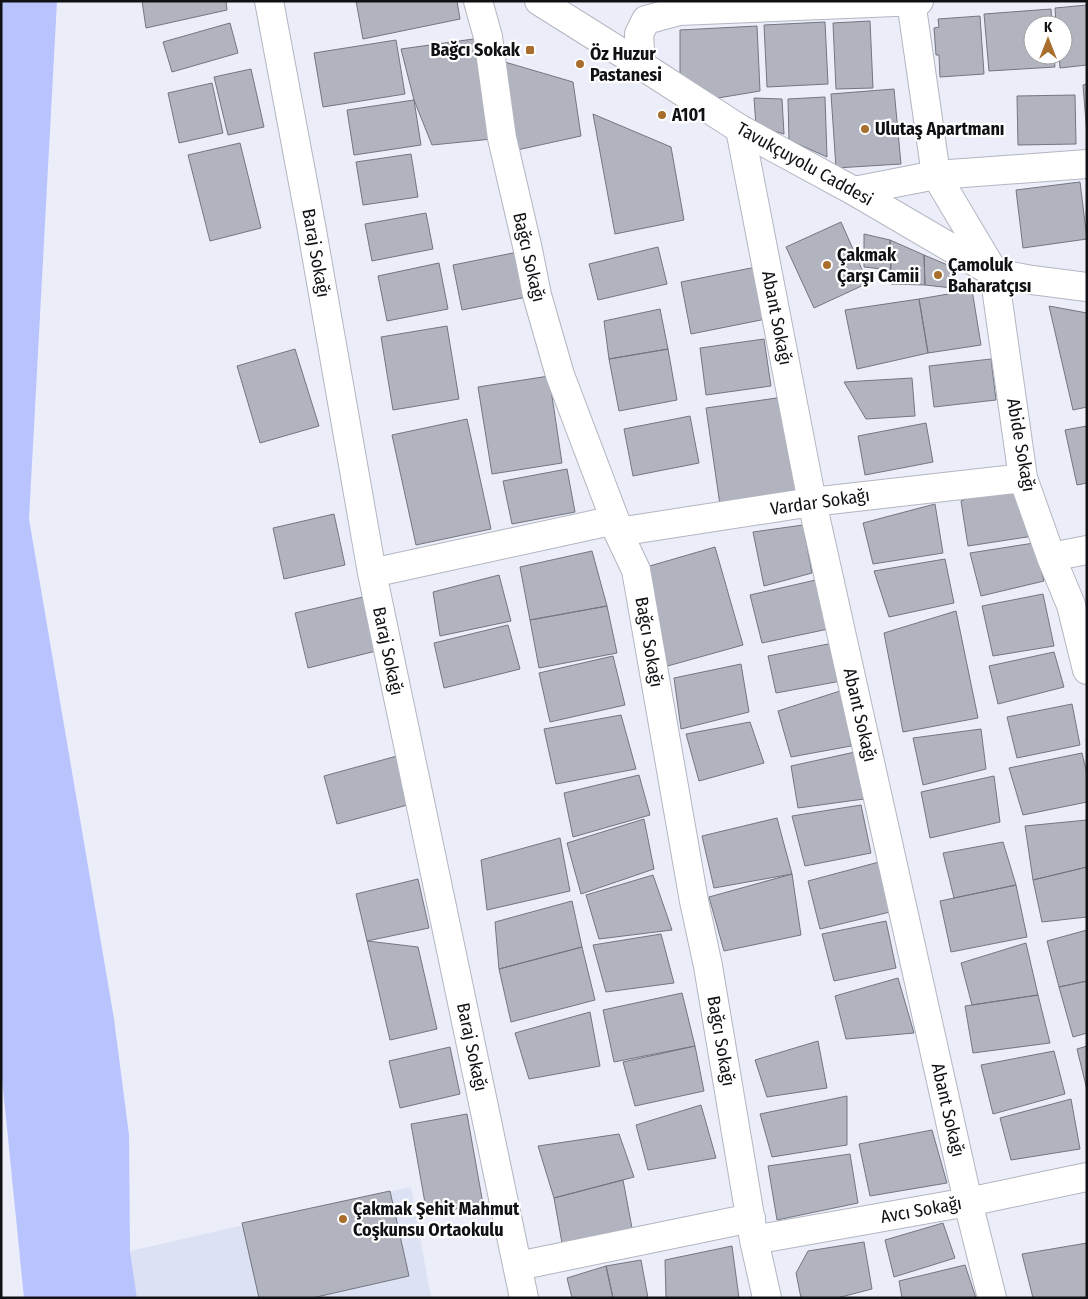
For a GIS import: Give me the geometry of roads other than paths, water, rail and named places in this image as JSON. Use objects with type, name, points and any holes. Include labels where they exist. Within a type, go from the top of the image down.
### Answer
[{"type":"street","name":"Baraj Sokağı","points":[[269,1],[313,235],[372,573],[524,1298]]},
{"type":"street","name":"Bağcı Sokağı","points":[[478,1],[488,37],[502,138],[537,295],[560,375],[617,526],[636,570],[694,901],[708,966],[752,1229],[767,1298]]},
{"type":"street","name":"Tavukçuyolu Caddesi","points":[[539,1],[740,129],[854,191],[994,273],[1087,287]]},
{"type":"street","points":[[641,65],[639,34],[646,20],[660,16],[679,12],[914,2],[936,175],[994,273]]},
{"type":"street","name":"Abant Sokağı","points":[[740,129],[812,502],[968,1202],[992,1298]]},
{"type":"street","points":[[854,191],[936,175],[1087,164]]},
{"type":"street","name":"Abide Sokağı","points":[[994,273],[1023,478],[1051,557],[1071,605],[1087,670]]},
{"type":"street","name":"Vardar Sokağı","points":[[372,573],[617,526],[1023,478]]},
{"type":"street","points":[[1051,557],[1087,550]]},
{"type":"street","name":"Avcı Sokağı","points":[[518,1266],[752,1229],[968,1202],[1087,1176]]},
{"type":"place","name":"Bağcı Sokak","points":[[530,50]]},
{"type":"place","name":"Öz Huzur Pastanesi","points":[[580,64]]},
{"type":"place","name":"A101","points":[[662,115]]},
{"type":"place","name":"Ulutaş Apartmanı","points":[[865,129]]},
{"type":"place","name":"Çakmak Çarşı Camii","points":[[827,265]]},
{"type":"place","name":"Çamoluk Baharatçısı","points":[[938,275]]},
{"type":"place","name":"Çakmak Şehit Mahmut Coşkunsu Ortaokulu","points":[[343,1219]]}]
